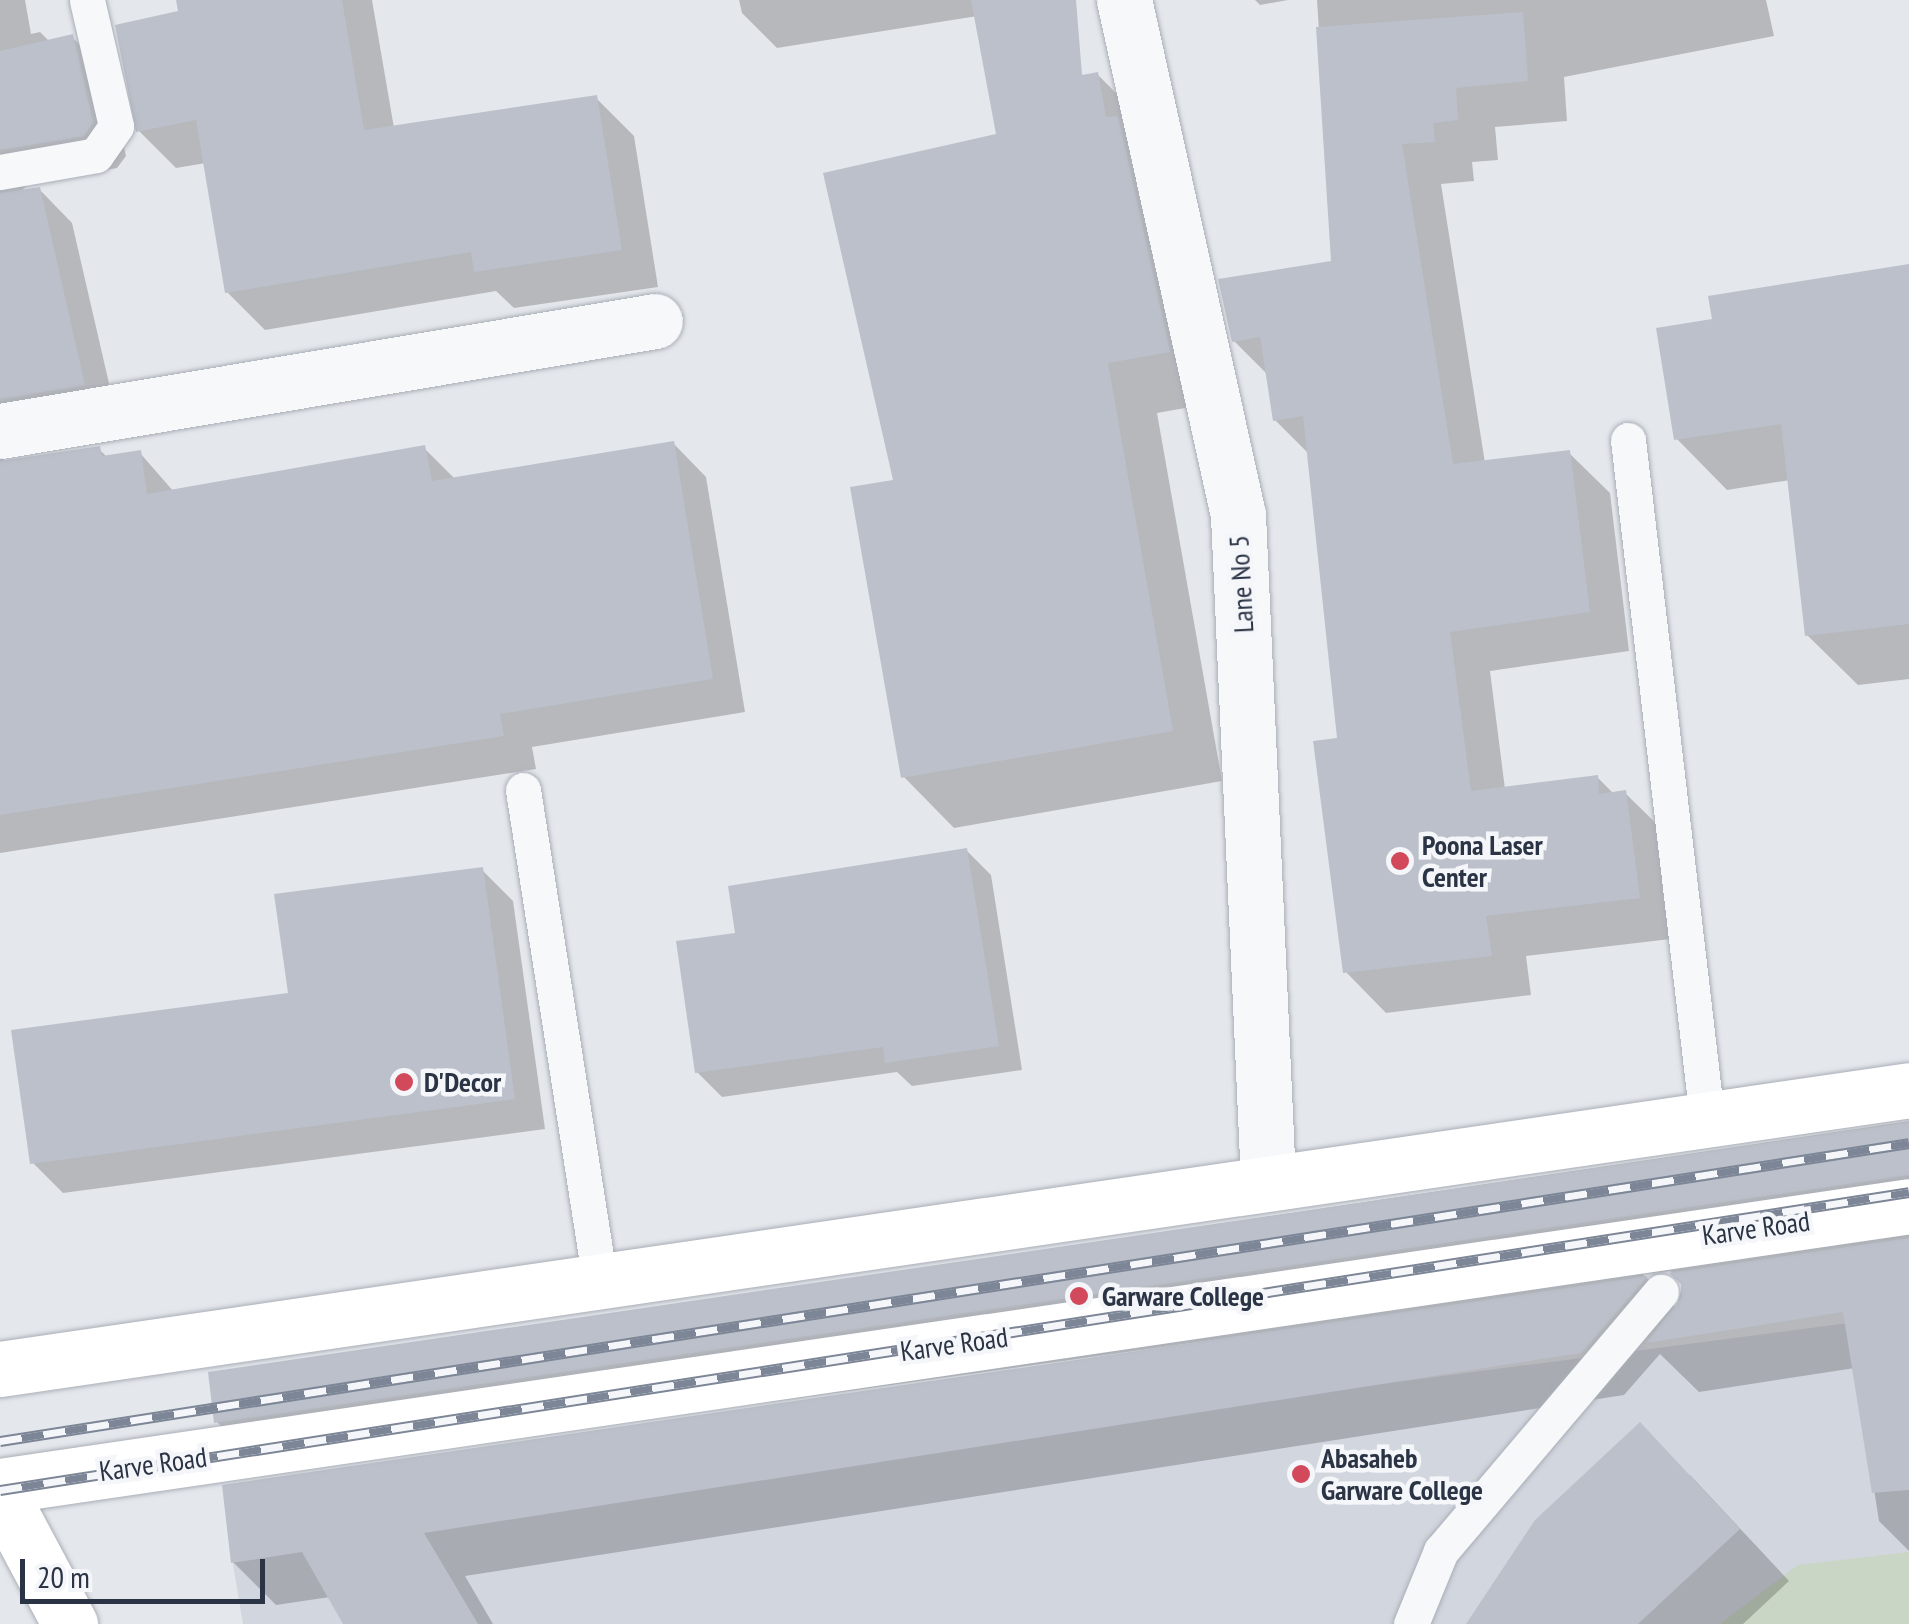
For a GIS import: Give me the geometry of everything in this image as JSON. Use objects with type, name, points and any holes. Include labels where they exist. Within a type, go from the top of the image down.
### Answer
[{"type":"main road","points":[[0,1370],[1268,1180],[1909,1090]]},
{"type":"main road","name":"Karve Road","points":[[0,1490],[1909,1206]]},
{"type":"main road","points":[[0,1490],[70,1624]]},
{"type":"street","name":"Lane No 5","points":[[1124,0],[1238,515],[1268,1180]]},
{"type":"street","points":[[0,431],[655,321]]},
{"type":"lane","points":[[0,172],[96,155],[116,126],[86,0]]},
{"type":"lane","points":[[1628,440],[1707,1118]]},
{"type":"lane","points":[[524,790],[600,1280]]},
{"type":"lane","points":[[1410,1624],[1441,1551],[1661,1292]]},
{"type":"shaded area","name":"Abasaheb Garware College","points":[[1909,1315],[1909,1624],[243,1624],[228,1535]]},
{"type":"green space","points":[[1909,1552],[1909,1624],[1720,1624],[1798,1565]]},
{"type":"building","points":[[176,0],[342,0],[364,130],[597,95],[622,250],[474,272],[471,252],[225,293],[196,120],[136,132],[115,25],[178,11]]},
{"type":"building","points":[[971,0],[1076,0],[1082,75],[1098,72],[1106,117],[1118,116],[1170,352],[1108,363],[1173,731],[901,778],[850,487],[893,480],[823,173],[996,134]]},
{"type":"building","points":[[1523,12],[1528,81],[1456,88],[1458,120],[1433,123],[1435,142],[1402,144],[1453,464],[1570,450],[1590,612],[1450,632],[1471,791],[1598,775],[1599,794],[1626,790],[1640,898],[1486,916],[1492,956],[1343,973],[1313,741],[1337,738],[1303,416],[1273,421],[1260,337],[1232,342],[1218,279],[1331,261],[1316,27]]},
{"type":"building","points":[[73,34],[93,122],[84,136],[0,150],[0,51]]},
{"type":"building","points":[[40,187],[85,385],[0,399],[0,193]]},
{"type":"building","points":[[1909,264],[1909,624],[1805,636],[1781,424],[1674,440],[1656,328],[1712,319],[1708,296]]},
{"type":"building","points":[[674,441],[713,679],[500,714],[504,736],[0,815],[0,461],[100,446],[102,456],[141,450],[147,494],[425,445],[432,481]]},
{"type":"building","points":[[967,848],[999,1046],[885,1063],[883,1047],[695,1073],[676,941],[735,933],[728,886]]},
{"type":"building","points":[[483,867],[515,1099],[30,1164],[11,1030],[288,993],[274,894]]},
{"type":"building","points":[[1909,1122],[1909,1175],[214,1423],[208,1372]]},
{"type":"building","points":[[1909,1238],[1909,1490],[1872,1493],[1843,1312],[1646,1343],[1682,1297],[1681,1284],[1669,1273]]},
{"type":"building","points":[[1648,1276],[1581,1353],[424,1533],[478,1624],[343,1624],[302,1552],[231,1563],[222,1485]]},
{"type":"building","points":[[1640,1422],[1740,1529],[1638,1624],[1466,1624],[1535,1520]]},
{"type":"railway","points":[[0,1441],[1909,1143]]},
{"type":"railway","points":[[0,1490],[1909,1192]]},
{"type":"place","name":"Poona Laser Center","points":[[1400,861]]},
{"type":"place","name":"D'Decor","points":[[404,1082]]},
{"type":"place","name":"Garware College","points":[[1079,1296]]},
{"type":"place","name":"Abasaheb Garware College","points":[[1301,1474]]}]
